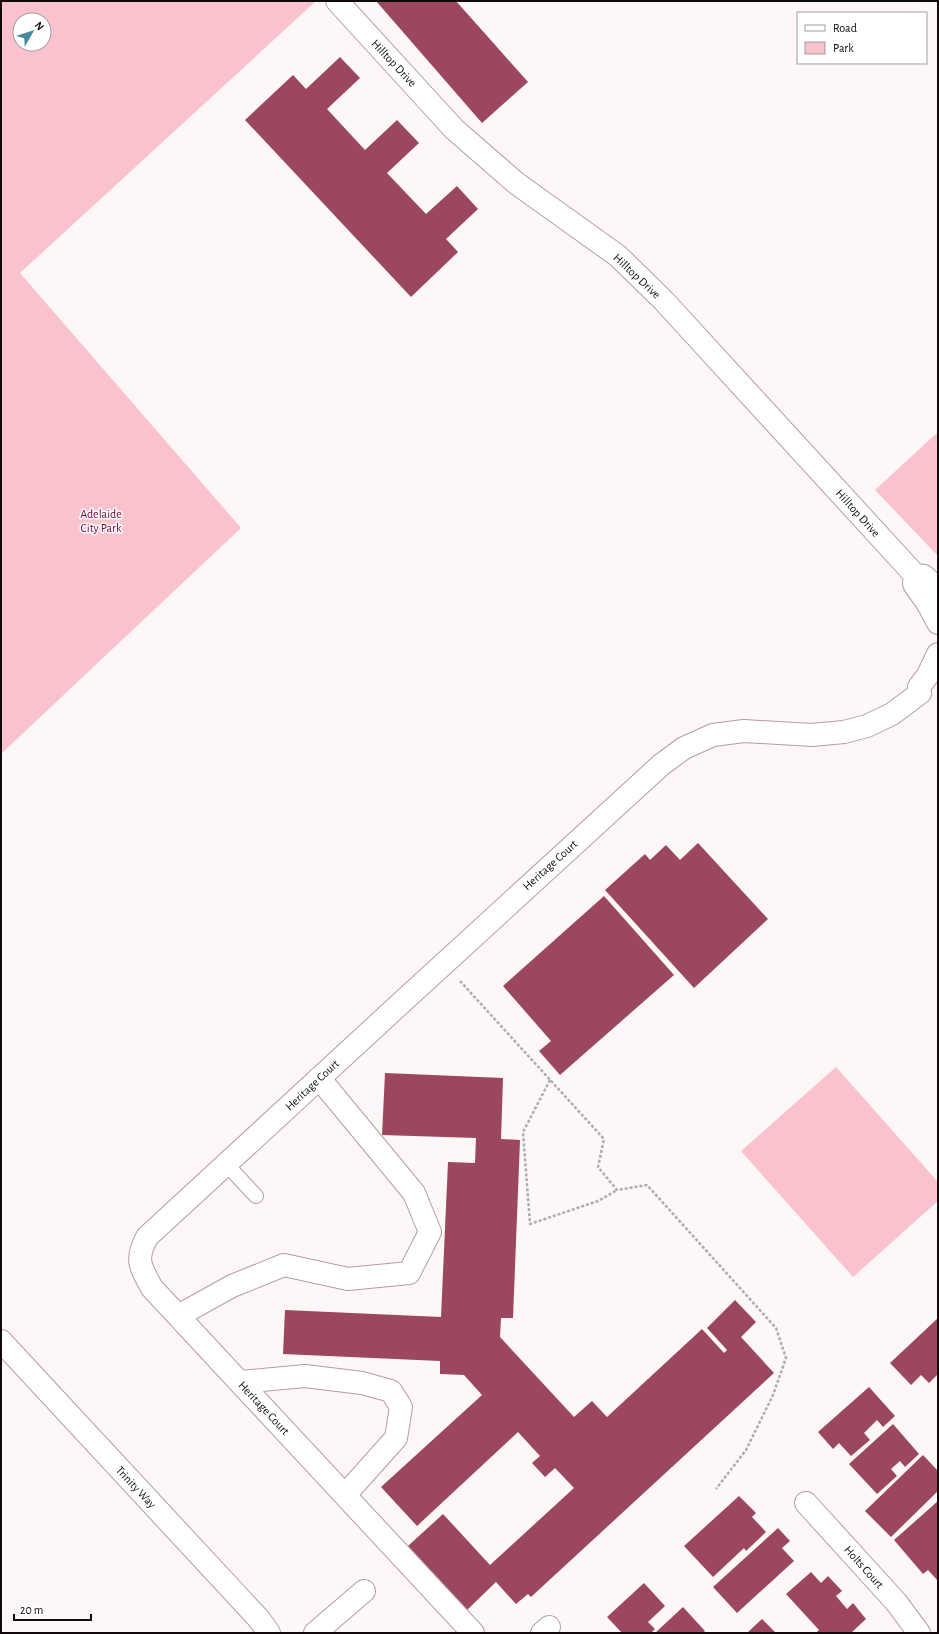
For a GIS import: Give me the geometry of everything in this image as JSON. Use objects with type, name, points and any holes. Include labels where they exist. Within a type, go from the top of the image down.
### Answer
[{"type":"street","name":"Hilltop Drive","points":[[337,1],[454,129],[516,183],[618,256],[664,301],[915,575],[924,576],[938,589]]},
{"type":"street","name":"Hilltop Drive","points":[[915,575],[914,584],[928,604],[938,623]]},
{"type":"street","name":"Heritage Court","points":[[929,691],[919,687],[928,675],[938,654]]},
{"type":"street","name":"Heritage Court","points":[[473,1633],[152,1288],[141,1267],[140,1250],[148,1237],[443,963],[661,765],[684,748],[714,735],[744,731],[812,735],[844,732],[867,726],[892,714],[929,691]]},
{"type":"street","points":[[178,1316],[232,1286],[284,1265],[348,1279],[408,1273],[430,1232],[414,1193],[319,1078]]},
{"type":"street","name":"Trinity Way","points":[[1,1341],[259,1619],[269,1633]]},
{"type":"street","points":[[240,1382],[305,1376],[362,1383],[391,1391],[401,1407],[396,1438],[345,1495]]},
{"type":"street","name":"Holts Court","points":[[806,1503],[896,1602],[918,1633]]},
{"type":"street","points":[[315,1633],[364,1591]]},
{"type":"lane","points":[[226,1164],[256,1196]]},
{"type":"path","points":[[443,963],[604,1138],[598,1167],[617,1190]]},
{"type":"path","points":[[550,1080],[523,1132],[530,1224],[598,1202],[617,1190],[647,1185],[776,1328],[786,1358],[773,1395],[746,1450],[716,1489]]},
{"type":"green space","name":"Adelaide City Park","points":[[1,1],[316,1],[20,273],[241,528],[1,754]]},
{"type":"green space","points":[[938,432],[938,556],[875,490]]},
{"type":"green space","points":[[836,1067],[938,1182],[938,1201],[853,1277],[741,1151]]},
{"type":"building","points":[[376,1],[456,1],[528,82],[482,123]]},
{"type":"building","points":[[340,57],[360,78],[327,109],[365,150],[397,120],[419,143],[387,173],[426,214],[457,186],[478,209],[446,239],[458,252],[411,297],[245,120],[293,75],[306,89]]},
{"type":"building","points":[[698,843],[768,919],[694,988],[605,890],[645,854],[650,860],[666,845],[680,860]]},
{"type":"building","points":[[604,896],[674,975],[560,1075],[539,1051],[551,1041],[503,986]]},
{"type":"building","points":[[385,1073],[503,1078],[501,1139],[520,1140],[513,1318],[501,1318],[500,1337],[574,1417],[592,1401],[607,1417],[702,1329],[724,1353],[727,1350],[707,1328],[735,1300],[756,1322],[741,1337],[774,1373],[531,1597],[528,1594],[516,1604],[496,1582],[467,1610],[408,1546],[443,1514],[490,1565],[574,1488],[555,1468],[545,1477],[532,1463],[540,1456],[518,1432],[417,1526],[381,1487],[482,1395],[464,1375],[440,1374],[440,1361],[283,1354],[285,1310],[441,1317],[448,1162],[475,1163],[476,1138],[382,1135]]},
{"type":"building","points":[[938,1318],[938,1374],[929,1383],[921,1375],[911,1385],[890,1363]]},
{"type":"building","points":[[869,1387],[895,1416],[883,1427],[877,1420],[864,1433],[870,1440],[851,1456],[839,1443],[833,1449],[818,1432]]},
{"type":"building","points":[[893,1424],[919,1454],[905,1467],[900,1461],[891,1469],[897,1476],[877,1494],[849,1464]]},
{"type":"building","points":[[923,1455],[938,1471],[938,1491],[891,1537],[865,1511]]},
{"type":"building","points":[[739,1496],[756,1513],[752,1517],[766,1532],[746,1551],[744,1548],[713,1577],[684,1546]]},
{"type":"building","points":[[938,1501],[938,1581],[928,1570],[923,1574],[894,1540]]},
{"type":"building","points":[[778,1528],[790,1541],[782,1548],[794,1561],[737,1613],[713,1587]]},
{"type":"building","points":[[811,1572],[821,1583],[828,1576],[842,1591],[836,1596],[847,1609],[853,1603],[866,1619],[851,1633],[816,1633],[819,1630],[786,1594]]},
{"type":"building","points":[[644,1583],[665,1606],[648,1622],[655,1629],[651,1633],[622,1633],[607,1617]]},
{"type":"building","points":[[683,1607],[705,1631],[703,1633],[655,1633]]},
{"type":"building","points":[[762,1619],[776,1633],[747,1633]]}]
